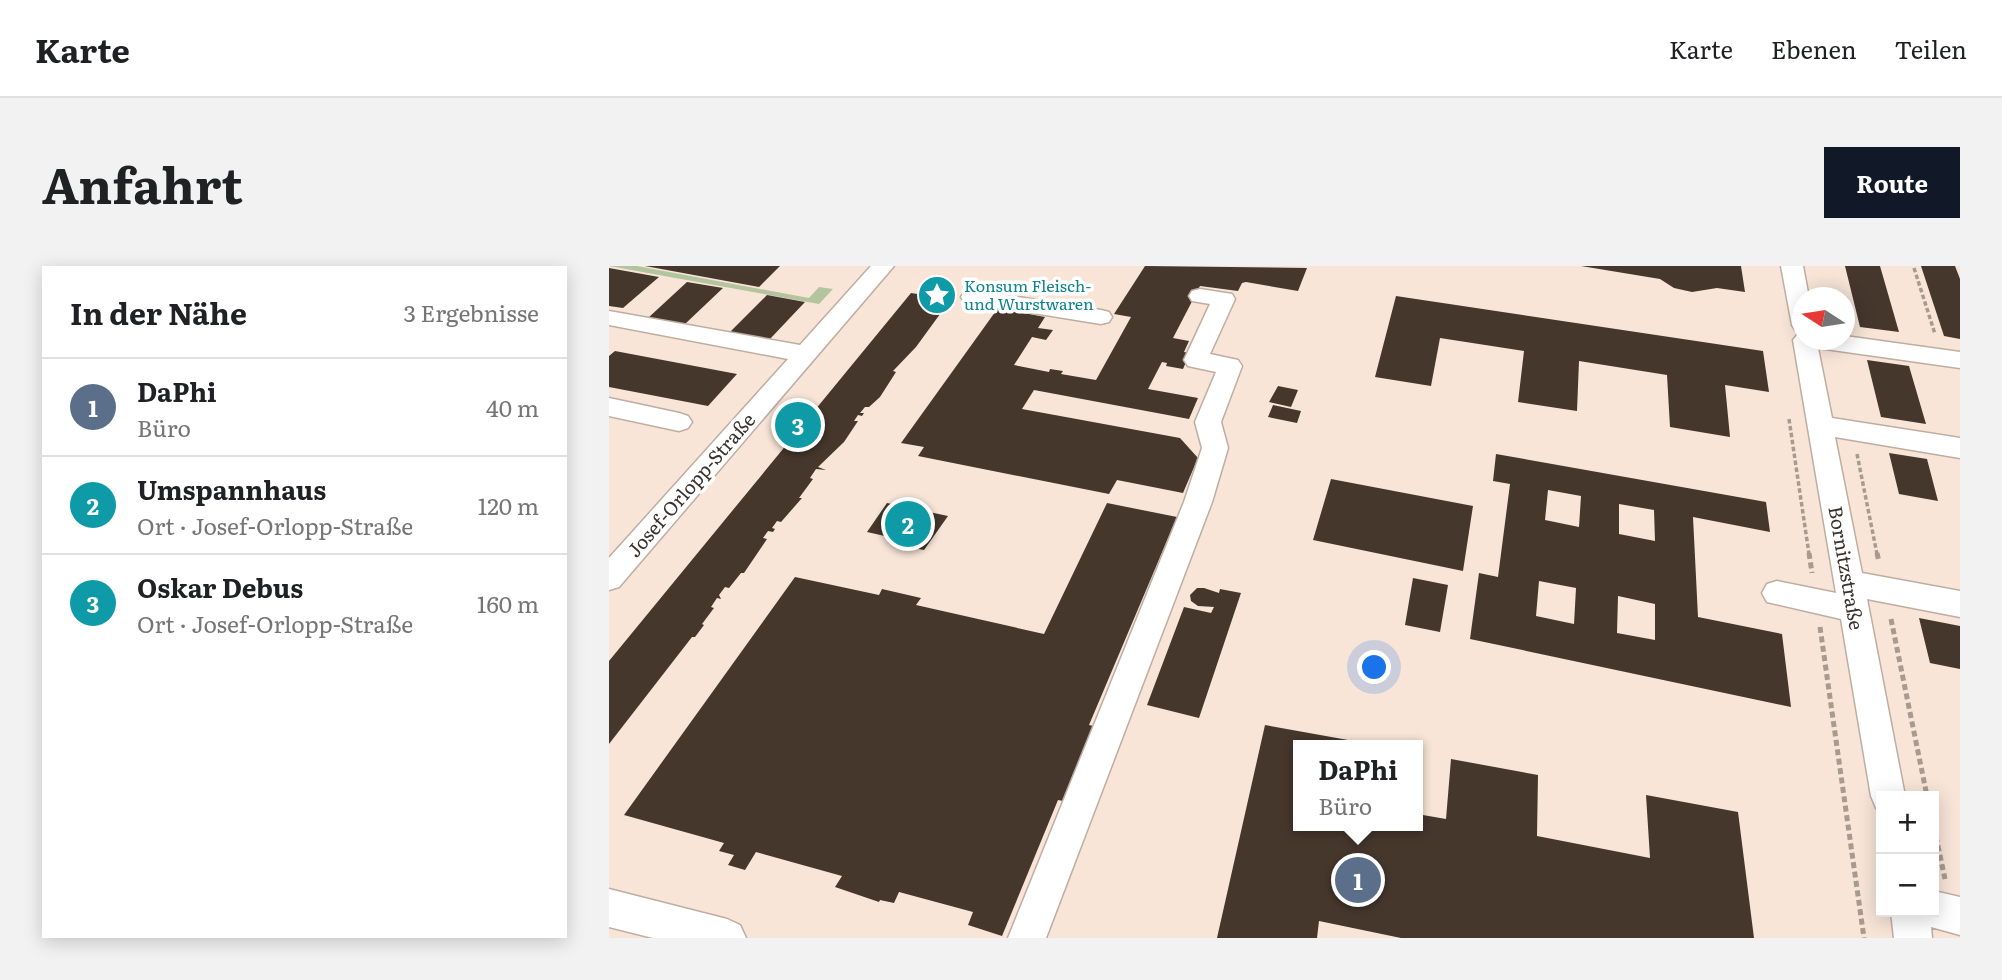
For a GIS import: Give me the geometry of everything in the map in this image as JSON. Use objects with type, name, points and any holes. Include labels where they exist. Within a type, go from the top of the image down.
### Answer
[{"type":"street","name":"Josef-Orlopp-Straße","points":[[609,578],[883,266]]},
{"type":"street","points":[[1792,266],[1796,287]]},
{"type":"street","points":[[1027,938],[1198,502],[1215,448],[1208,422],[1230,366],[1196,360],[1224,299],[1200,296]]},
{"type":"street","points":[[972,297],[1101,317]]},
{"type":"street","points":[[609,318],[806,354]]},
{"type":"street","points":[[1855,345],[1951,359]]},
{"type":"street","name":"Bornitzstraße","points":[[1807,350],[1887,791]]},
{"type":"street","points":[[609,407],[679,422]]},
{"type":"street","points":[[1821,425],[1960,448]]},
{"type":"street","points":[[1777,593],[1816,601],[1851,596],[1960,604]]},
{"type":"street","points":[[609,908],[727,938]]},
{"type":"street","points":[[1939,911],[1960,916]]},
{"type":"street","points":[[1911,917],[1913,938]]},
{"type":"path","points":[[1914,268],[1951,359]]},
{"type":"path","points":[[1788,418],[1864,938]]},
{"type":"green space","points":[[609,266],[637,266],[809,298],[819,287],[833,289],[819,304]]},
{"type":"building","points":[[645,266],[780,266],[759,287]]},
{"type":"building","points":[[1145,266],[1307,268],[1298,291],[1246,282],[1242,283],[1238,291],[1200,286],[1173,338],[1189,341],[1184,352],[1190,353],[1183,369],[1166,366],[1167,363],[1162,362],[1148,389],[1198,398],[1189,419],[1034,390],[1022,409],[1180,438],[1198,458],[1183,493],[1117,480],[1109,494],[918,456],[924,447],[901,443],[998,308],[1045,317],[1038,328],[1053,330],[1046,340],[1032,337],[1014,365],[1049,372],[1050,369],[1063,371],[1061,374],[1096,380],[1131,317],[1114,314]]},
{"type":"building","points":[[1581,266],[1741,266],[1745,292],[1717,288],[1692,292],[1674,288],[1660,279]]},
{"type":"building","points":[[1845,266],[1880,266],[1899,332],[1860,327],[1855,307],[1855,287],[1850,287]]},
{"type":"building","points":[[1921,266],[1955,266],[1960,279],[1960,339],[1944,336]]},
{"type":"building","points":[[609,268],[659,277],[623,308],[609,306]]},
{"type":"building","points":[[687,282],[723,288],[685,324],[648,318]]},
{"type":"building","points":[[911,293],[951,299],[916,347],[893,371],[896,372],[880,397],[869,407],[865,407],[860,413],[864,413],[862,416],[858,415],[854,421],[858,421],[844,442],[818,467],[826,470],[816,469],[810,478],[813,479],[799,498],[802,498],[781,522],[777,521],[772,528],[775,529],[773,532],[768,531],[763,538],[767,539],[744,573],[741,573],[729,588],[725,587],[719,595],[721,599],[717,598],[711,607],[714,608],[702,624],[704,625],[609,744],[609,661]]},
{"type":"building","points":[[767,295],[805,302],[770,339],[730,332]]},
{"type":"building","points":[[1396,296],[1763,351],[1769,392],[1725,385],[1730,437],[1670,427],[1667,375],[1579,361],[1577,411],[1518,402],[1524,351],[1440,338],[1431,386],[1375,377]]},
{"type":"building","points":[[615,351],[737,374],[708,406],[609,387],[609,356]]},
{"type":"building","points":[[1867,360],[1909,366],[1926,424],[1881,417]]},
{"type":"building","points":[[1278,386],[1298,390],[1291,407],[1269,402]]},
{"type":"building","points":[[1273,405],[1301,411],[1297,423],[1268,417]]},
{"type":"building","points":[[1889,453],[1927,459],[1938,501],[1899,494]]},
{"type":"building","points":[[1496,454],[1766,502],[1770,532],[1693,517],[1698,617],[1782,634],[1791,707],[1470,639],[1479,573],[1498,577],[1510,484],[1493,481]],"holes":[[[1548,490],[1581,496],[1579,527],[1545,520]],[[1619,504],[1654,510],[1655,541],[1619,534]],[[1539,581],[1576,588],[1574,624],[1536,616]],[[1618,596],[1655,604],[1655,640],[1617,633]]]},
{"type":"building","points":[[1331,479],[1473,506],[1463,571],[1313,540]]},
{"type":"building","points":[[887,503],[948,516],[924,550],[903,546],[907,541],[867,532]]},
{"type":"building","points":[[1107,503],[1177,517],[1089,725],[1098,727],[1068,802],[1058,800],[1002,936],[968,925],[973,912],[899,892],[894,903],[879,902],[835,887],[842,876],[756,852],[745,870],[728,865],[734,855],[719,851],[724,843],[624,815],[795,577],[879,595],[882,589],[921,598],[916,605],[1044,634]]},
{"type":"building","points":[[1413,578],[1448,585],[1440,632],[1405,625]]},
{"type":"building","points":[[1197,588],[1219,593],[1220,589],[1241,593],[1199,718],[1147,705],[1184,607],[1211,613],[1214,607],[1198,606],[1191,601],[1190,595]]},
{"type":"building","points":[[1919,618],[1960,626],[1960,669],[1930,663]]},
{"type":"building","points":[[1265,725],[1348,740],[1293,740],[1293,831],[1423,831],[1423,815],[1446,819],[1451,759],[1538,775],[1537,836],[1650,858],[1646,795],[1738,812],[1754,938],[1401,938],[1319,921],[1317,938],[1217,938]]},
{"type":"place","name":"Konsum Fleisch- und Wurstwaren","points":[[937,295]]},
{"type":"place","name":"Oskar Debus","points":[[798,425]]},
{"type":"place","name":"Umspannhaus","points":[[908,524]]},
{"type":"place","name":"DaPhi","points":[[1358,880]]}]
